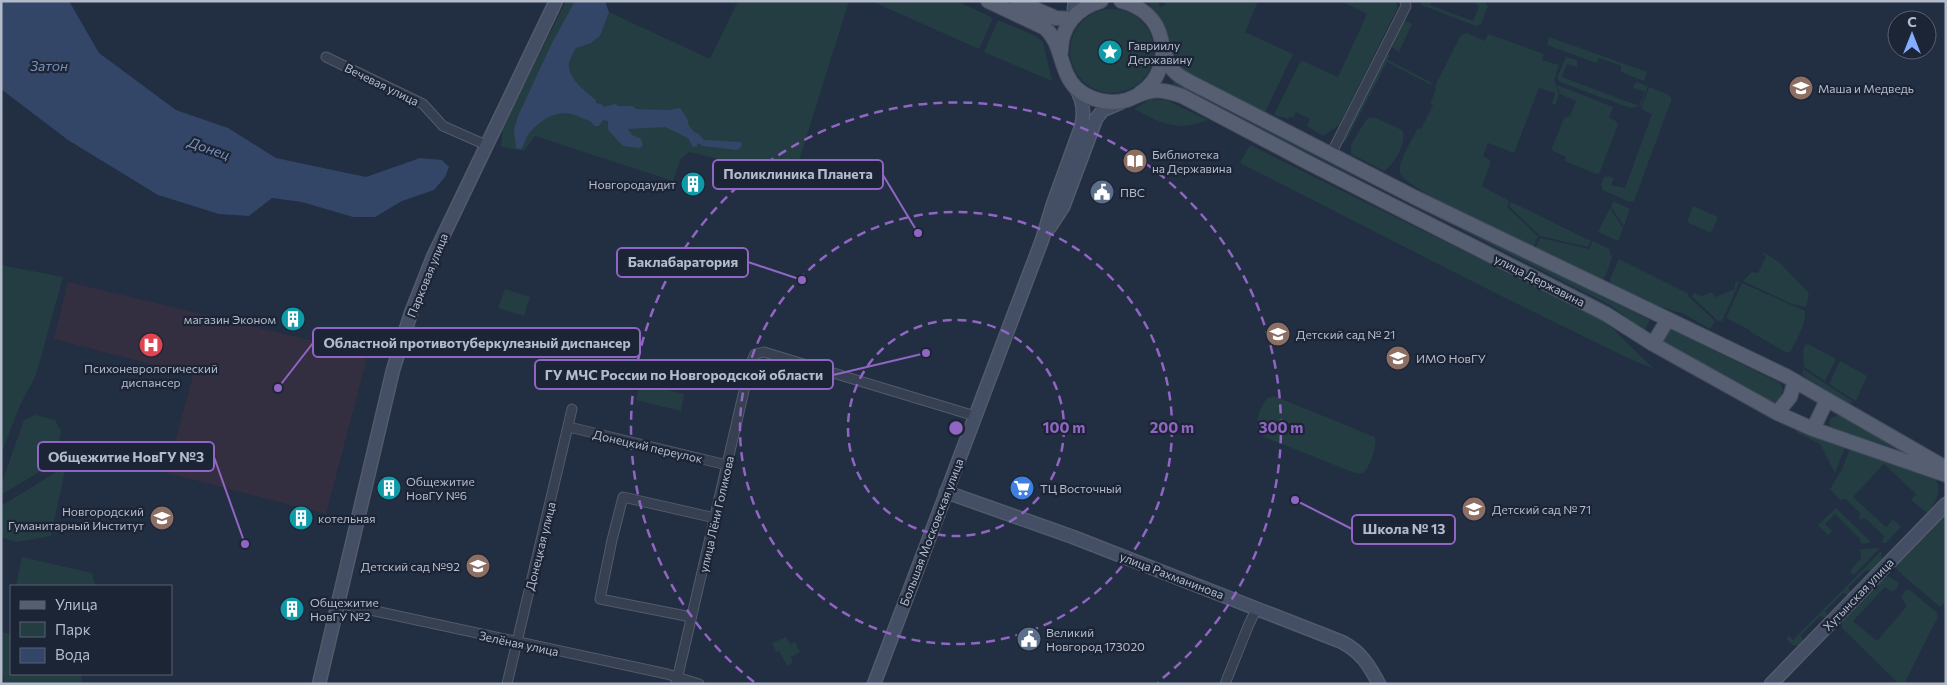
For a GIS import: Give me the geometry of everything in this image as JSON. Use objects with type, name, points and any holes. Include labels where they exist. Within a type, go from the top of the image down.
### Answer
[{"type":"main road","name":"улица Державина","points":[[988,1],[1045,28],[1055,39],[1062,64],[1071,82],[1086,95],[1095,99],[1116,102],[1153,91],[1167,91],[1182,96],[1408,214],[1606,314],[1652,344],[1777,413],[1813,429],[1946,475]]},
{"type":"main road","points":[[1017,1],[1056,18],[1073,18],[1083,9],[1101,1]]},
{"type":"main road","name":"улица Державина","points":[[1121,1],[1140,5],[1158,30],[1168,64],[1174,72],[1190,82],[1416,198],[1795,381],[1946,468]]},
{"type":"main road","name":"улица Державина","points":[[1062,64],[1061,45],[1067,27],[1073,18]]},
{"type":"main road","points":[[1130,98],[1150,84],[1156,76],[1160,67],[1163,47]]},
{"type":"main road","points":[[1408,214],[1416,198]]},
{"type":"main road","points":[[1652,344],[1668,319]]},
{"type":"main road","points":[[1777,413],[1790,397],[1795,381]]},
{"type":"main road","points":[[1813,429],[1827,400]]},
{"type":"street","name":"Парковая улица","points":[[319,684],[393,370],[404,334],[433,257],[556,1]]},
{"type":"street","points":[[1073,18],[1075,1]]},
{"type":"street","points":[[1331,154],[1403,11],[1405,1]]},
{"type":"street","name":"Вечевая улица","points":[[326,56],[423,104],[443,126],[486,145]]},
{"type":"street","name":"Большая Московская улица","points":[[874,684],[1042,240],[1082,122],[1082,102],[1071,82]]},
{"type":"street","name":"Большая Московская улица","points":[[1042,240],[1063,207],[1096,119],[1103,110],[1130,98]]},
{"type":"street","name":"улица Лёни Голикова","points":[[676,680],[751,360],[755,354],[764,352],[975,416]]},
{"type":"street","name":"Донецкая улица","points":[[506,684],[572,409]]},
{"type":"street","name":"Донецкий переулок","points":[[568,427],[727,465]]},
{"type":"street","name":"улица Рахманинова","points":[[946,492],[1073,537],[1257,608],[1349,646],[1365,659],[1379,684]]},
{"type":"street","points":[[691,617],[600,599],[612,540],[623,497],[715,518]]},
{"type":"street","name":"Хутынская улица","points":[[1771,684],[1946,504]]},
{"type":"street","name":"Зелёная улица","points":[[338,603],[699,684]]},
{"type":"street","points":[[1225,684],[1257,608]]},
{"type":"shaded area","points":[[68,282],[368,354],[326,514],[167,473],[193,375],[54,339]]},
{"type":"green space","points":[[566,1],[585,1],[710,59],[738,1],[849,1],[792,183],[735,163],[689,152],[680,160],[673,181],[535,136],[524,151],[501,147],[503,126]]},
{"type":"green space","points":[[871,1],[957,1],[993,18],[979,49]]},
{"type":"green space","points":[[1148,1],[1158,1],[1160,7],[1165,5],[1164,1],[1258,1],[1245,32],[1293,54],[1265,112],[1179,71],[1171,53],[1166,30],[1154,14]]},
{"type":"green space","points":[[1341,1],[1395,1],[1398,7],[1339,125],[1323,136],[1307,126],[1310,119],[1296,112],[1293,118],[1290,116],[1288,119],[1274,115],[1300,62],[1303,61],[1338,77],[1367,14]]},
{"type":"green space","points":[[1423,1],[1431,1],[1430,5],[1473,21],[1479,6],[1471,1],[1484,1],[1488,6],[1481,24],[1476,26],[1421,5]]},
{"type":"green space","points":[[1112,9],[1128,12],[1142,21],[1151,35],[1154,51],[1151,67],[1142,81],[1128,90],[1112,93],[1096,90],[1082,81],[1073,67],[1070,51],[1073,35],[1082,21],[1096,12]]},
{"type":"green space","points":[[1402,19],[1412,24],[1399,52],[1390,46]]},
{"type":"green space","points":[[998,20],[1036,36],[1043,42],[1052,81],[984,52]]},
{"type":"green space","points":[[1467,33],[1485,41],[1488,34],[1544,54],[1542,60],[1559,65],[1554,80],[1559,94],[1555,105],[1552,104],[1555,93],[1539,88],[1514,153],[1488,143],[1483,156],[1490,160],[1490,165],[1482,186],[1509,201],[1507,207],[1538,236],[1533,248],[1438,201],[1406,180],[1400,173],[1401,163],[1406,150],[1418,128],[1421,129],[1433,105],[1430,103],[1436,90],[1435,86],[1461,35]]},
{"type":"green space","points":[[1549,37],[1647,72],[1644,81],[1621,72],[1621,66],[1599,58],[1596,63],[1547,45]]},
{"type":"green space","points":[[1387,55],[1390,55],[1388,60],[1432,83],[1431,85],[1387,62],[1346,141],[1342,143],[1342,141]]},
{"type":"green space","points":[[1566,57],[1577,60],[1577,67],[1567,64],[1562,77],[1639,106],[1645,92],[1633,88],[1635,83],[1648,86],[1641,106],[1630,108],[1560,82],[1557,78]]},
{"type":"green space","points":[[1173,82],[1402,197],[1400,199],[1173,86]]},
{"type":"green space","points":[[1557,85],[1613,107],[1609,118],[1616,121],[1618,125],[1599,174],[1565,161],[1566,157],[1551,150],[1564,118],[1570,116],[1576,101],[1560,94]]},
{"type":"green space","points":[[1649,87],[1667,94],[1671,97],[1671,101],[1634,201],[1629,202],[1603,190],[1601,185],[1604,177],[1608,176],[1614,178],[1611,185],[1625,188],[1652,114],[1641,109]]},
{"type":"green space","points":[[1150,99],[1166,100],[1208,120],[1196,124],[1170,125],[1134,109]]},
{"type":"green space","points":[[1376,118],[1402,130],[1402,146],[1392,164],[1384,171],[1351,154],[1351,145],[1366,120]]},
{"type":"green space","points":[[1250,145],[1605,321],[1654,369],[1503,297],[1240,163]]},
{"type":"green space","points":[[1613,201],[1630,209],[1624,226],[1611,207]]},
{"type":"green space","points":[[1511,202],[1591,241],[1588,247],[1540,236],[1509,206]]},
{"type":"green space","points":[[1420,205],[1650,320],[1644,331],[1610,305],[1418,208]]},
{"type":"green space","points":[[1693,206],[1718,217],[1711,233],[1687,222]]},
{"type":"green space","points":[[1610,208],[1623,228],[1618,241],[1598,232]]},
{"type":"green space","points":[[1540,238],[1589,249],[1593,241],[1609,249],[1612,257],[1606,275],[1602,280],[1535,249]]},
{"type":"green space","points":[[1761,251],[1779,262],[1807,291],[1809,295],[1806,307],[1792,304],[1743,281],[1752,272],[1758,273],[1766,257]]},
{"type":"green space","points":[[1619,259],[1689,294],[1688,296],[1715,321],[1710,329],[1684,314],[1640,300],[1611,287],[1610,279]]},
{"type":"green space","points":[[1,265],[63,277],[36,375],[21,403],[1,454]]},
{"type":"green space","points":[[1740,281],[1722,321],[1718,321],[1693,297],[1693,293],[1702,296],[1712,292],[1715,297],[1735,289],[1735,283]]},
{"type":"green space","points":[[1742,283],[1805,311],[1803,326],[1790,352],[1787,353],[1750,330],[1726,318]]},
{"type":"green space","points":[[505,289],[530,297],[524,316],[498,308]]},
{"type":"green space","points":[[1669,328],[1780,383],[1783,390],[1779,399],[1772,404],[1661,346],[1659,335]]},
{"type":"green space","points":[[1808,344],[1836,359],[1825,381],[1804,367],[1803,351],[1805,345]]},
{"type":"green space","points":[[1840,361],[1867,376],[1856,401],[1829,384]]},
{"type":"green space","points":[[1803,369],[1854,402],[1848,403],[1807,378],[1802,374]]},
{"type":"green space","points":[[640,383],[684,394],[681,411],[636,400]]},
{"type":"green space","points":[[1274,396],[1375,437],[1374,450],[1366,471],[1355,473],[1259,435],[1257,421],[1260,411],[1267,398]]},
{"type":"green space","points":[[35,415],[55,420],[61,431],[57,456],[49,466],[1,495],[1,485],[24,420]]},
{"type":"green space","points":[[1838,415],[1939,467],[1938,470],[1893,448],[1830,427],[1831,418]]},
{"type":"green space","points":[[1796,428],[1847,442],[1835,473],[1820,444],[1796,432]]},
{"type":"green space","points":[[1852,444],[1888,455],[1935,479],[1938,483],[1939,492],[1927,513],[1911,500],[1916,494],[1884,464],[1853,497],[1886,527],[1893,519],[1901,527],[1886,543],[1882,543],[1884,536],[1865,518],[1860,520],[1861,514],[1846,499],[1840,500],[1830,489],[1841,471]]},
{"type":"green space","points":[[66,466],[51,536],[16,542],[1,537],[1,506]]},
{"type":"green space","points":[[1836,508],[1870,541],[1869,543],[1861,544],[1860,539],[1835,514],[1825,524],[1832,531],[1828,535],[1818,525]]},
{"type":"green space","points":[[1946,511],[1946,601],[1940,607],[1896,568],[1898,559]]},
{"type":"green space","points":[[1860,549],[1879,549],[1854,575],[1850,571],[1861,558]]},
{"type":"green space","points":[[1881,551],[1882,561],[1872,571],[1866,570],[1848,588],[1849,595],[1843,593],[1825,611],[1827,614],[1826,618],[1820,616],[1801,635],[1803,641],[1798,646],[1792,645],[1786,638],[1789,636],[1793,640]]},
{"type":"green space","points":[[22,557],[92,573],[95,585],[16,585]]},
{"type":"green space","points":[[1889,576],[1899,583],[1896,590],[1891,591],[1885,587],[1853,621],[1877,641],[1907,606],[1901,597],[1906,590],[1910,590],[1937,613],[1938,617],[1904,684],[1897,682],[1842,628],[1842,618],[1881,578]]},
{"type":"green space","points":[[1,632],[10,634],[10,675],[81,675],[82,684],[5,684],[1,669]]},
{"type":"green space","points":[[786,637],[790,644],[795,642],[800,652],[791,657],[793,663],[787,666],[779,651],[776,652],[772,643]]},
{"type":"water","name":"Затон","points":[[1,1],[69,1],[99,53],[176,110],[228,128],[276,158],[366,177],[420,158],[442,160],[449,167],[445,177],[434,190],[402,201],[375,217],[353,217],[302,202],[272,198],[249,216],[219,214],[158,195],[68,140],[1,89]]},
{"type":"water","points":[[575,1],[605,1],[609,12],[600,36],[591,43],[576,48],[569,63],[569,69],[574,79],[596,100],[596,103],[604,107],[615,104],[618,106],[633,106],[636,109],[668,110],[680,108],[687,118],[689,126],[704,140],[740,142],[742,144],[740,148],[737,150],[703,146],[697,143],[697,146],[693,147],[688,138],[665,127],[628,129],[632,135],[641,139],[643,146],[639,148],[623,146],[608,130],[608,121],[603,120],[599,126],[594,126],[590,121],[575,115],[560,113],[547,118],[535,126],[528,134],[521,149],[516,148],[514,129],[518,116],[551,45]]},
{"type":"place","name":"Гавриилу Державину","points":[[1110,52]]},
{"type":"place","name":"Маша и Медведь","points":[[1801,88]]},
{"type":"place","name":"Библиотека на Державина","points":[[1135,161]]},
{"type":"place","name":"Новгородаудит","points":[[693,184]]},
{"type":"place","name":"ПВС","points":[[1102,192]]},
{"type":"place","name":"Поликлиника Планета","points":[[918,233]]},
{"type":"place","name":"Баклабаратория","points":[[802,280]]},
{"type":"place","name":"магазин Эконом","points":[[293,319]]},
{"type":"place","name":"Детский сад № 21","points":[[1278,334]]},
{"type":"place","name":"Психоневрологический диспансер","points":[[151,345]]},
{"type":"place","name":"ГУ МЧС России по Новгородской области","points":[[926,353]]},
{"type":"place","name":"ИМО НовГУ","points":[[1398,358]]},
{"type":"place","name":"Областной противотуберкулезный диспансер","points":[[278,388]]},
{"type":"place","name":"Общежитие НовГУ №6","points":[[389,488]]},
{"type":"place","name":"ТЦ Восточный","points":[[1022,488]]},
{"type":"place","name":"Школа № 13","points":[[1295,500]]},
{"type":"place","name":"Детский сад № 71","points":[[1474,509]]},
{"type":"place","name":"Новгородский Гуманитарный Институт","points":[[162,518]]},
{"type":"place","name":"котельная","points":[[301,518]]},
{"type":"place","name":"Общежитие НовГУ №3","points":[[245,544]]},
{"type":"place","name":"Детский сад №92","points":[[478,566]]},
{"type":"place","name":"Общежитие НовГУ №2","points":[[292,609]]},
{"type":"place","name":"Великий Новгород 173020","points":[[1029,639]]},
{"type":"water label","name":"Донец","points":[[209,148]]}]
